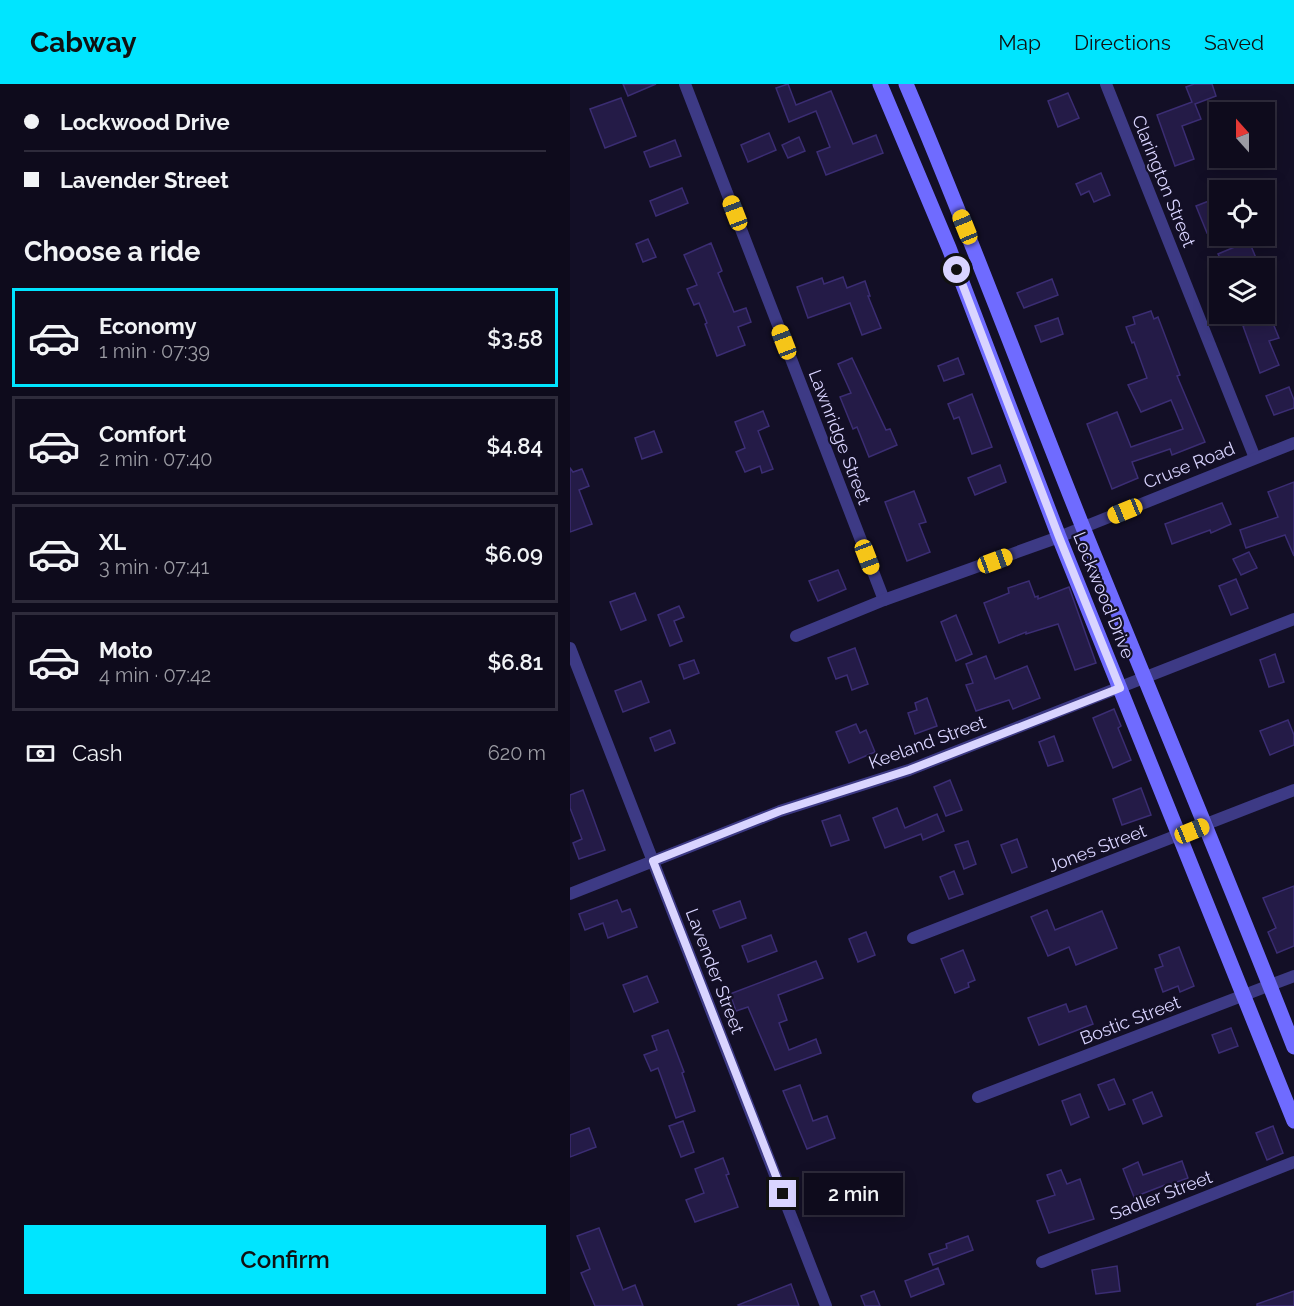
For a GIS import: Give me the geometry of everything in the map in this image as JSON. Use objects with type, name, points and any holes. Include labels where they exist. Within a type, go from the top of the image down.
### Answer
[{"type":"main road","name":"Lockwood Drive","points":[[880,84],[948,248],[1059,537],[1294,1120]]},
{"type":"main road","name":"Lockwood Drive","points":[[906,84],[1008,332],[1083,528],[1206,825],[1294,1047]]},
{"type":"street","name":"Lawnridge Street","points":[[685,84],[884,600]]},
{"type":"street","name":"Clarington Street","points":[[1106,84],[1255,458]]},
{"type":"street","name":"Cruse Road","points":[[796,636],[884,600],[1083,528],[1294,443]]},
{"type":"street","name":"Keeland Street","points":[[570,894],[780,811],[909,770],[1294,619]]},
{"type":"street","name":"Lavender Street","points":[[570,648],[826,1306]]},
{"type":"street","name":"Jones Street","points":[[913,938],[1294,790]]},
{"type":"street","name":"Bostic Street","points":[[978,1097],[1294,976]]},
{"type":"street","name":"Sadler Street","points":[[1042,1262],[1294,1162]]},
{"type":"building","points":[[623,84],[656,84],[628,96]]},
{"type":"building","points":[[788,84],[796,105],[831,91],[853,144],[876,135],[883,153],[826,175],[817,152],[830,147],[816,111],[789,122],[776,88]]},
{"type":"building","points":[[1194,84],[1212,84],[1216,96],[1195,104],[1201,119],[1182,126],[1194,159],[1175,166],[1157,115],[1192,102],[1186,87]]},
{"type":"building","points":[[1068,93],[1079,118],[1058,127],[1048,101]]},
{"type":"building","points":[[621,98],[636,136],[605,148],[590,109]]},
{"type":"building","points":[[769,133],[776,150],[748,162],[741,145]]},
{"type":"building","points":[[799,137],[805,151],[788,158],[782,145]]},
{"type":"building","points":[[675,140],[681,156],[650,167],[644,152]]},
{"type":"building","points":[[1101,173],[1110,195],[1094,202],[1089,191],[1081,195],[1076,184]]},
{"type":"building","points":[[682,188],[688,203],[656,216],[650,201]]},
{"type":"building","points":[[1209,201],[1209,232],[1207,233],[1196,206]]},
{"type":"building","points":[[648,239],[656,257],[643,262],[636,244]]},
{"type":"building","points":[[711,243],[722,271],[718,273],[734,312],[746,308],[751,322],[738,327],[745,345],[717,356],[699,303],[694,305],[687,289],[697,285],[684,255]]},
{"type":"building","points":[[1237,246],[1251,246],[1256,258],[1220,258],[1218,254]]},
{"type":"building","points":[[843,277],[847,288],[865,281],[870,296],[868,296],[881,328],[862,335],[850,303],[808,318],[797,287],[822,278],[824,284]]},
{"type":"building","points":[[1052,279],[1058,295],[1024,308],[1017,293]]},
{"type":"building","points":[[1151,311],[1154,319],[1158,317],[1180,375],[1177,376],[1205,442],[1172,455],[1170,449],[1132,462],[1138,478],[1112,489],[1087,424],[1117,412],[1131,447],[1183,429],[1171,400],[1141,412],[1128,385],[1147,378],[1126,327],[1135,324],[1133,317]]},
{"type":"building","points":[[1058,318],[1063,334],[1041,342],[1035,326]]},
{"type":"building","points":[[1273,324],[1279,338],[1269,341],[1279,365],[1260,373],[1243,326]]},
{"type":"building","points":[[852,358],[886,430],[890,429],[897,445],[869,457],[857,427],[853,429],[840,397],[851,393],[838,364]]},
{"type":"building","points":[[958,358],[964,374],[944,381],[938,366]]},
{"type":"building","points":[[1289,387],[1294,400],[1294,408],[1274,415],[1266,396]]},
{"type":"building","points":[[972,394],[992,447],[972,454],[959,417],[954,419],[948,404]]},
{"type":"building","points":[[763,411],[769,426],[758,431],[773,469],[762,473],[760,466],[745,472],[736,452],[745,448],[735,422]]},
{"type":"building","points":[[654,431],[662,452],[642,459],[635,438]]},
{"type":"building","points":[[1000,465],[1006,482],[975,495],[968,478]]},
{"type":"building","points":[[570,468],[573,472],[582,469],[589,486],[579,490],[592,524],[570,532]]},
{"type":"building","points":[[1294,482],[1294,556],[1285,535],[1246,548],[1240,530],[1278,517],[1268,492]]},
{"type":"building","points":[[914,491],[926,522],[919,524],[930,552],[907,561],[885,502]]},
{"type":"building","points":[[1222,503],[1231,524],[1211,533],[1210,530],[1172,544],[1165,524]]},
{"type":"building","points":[[1249,552],[1257,568],[1241,575],[1233,559]]},
{"type":"building","points":[[838,570],[846,589],[818,601],[809,581]]},
{"type":"building","points":[[1236,579],[1248,608],[1231,615],[1219,586]]},
{"type":"building","points":[[1029,581],[1038,599],[1069,587],[1096,663],[1075,670],[1058,624],[1026,634],[1026,632],[999,643],[984,603],[1009,593],[1008,588]]},
{"type":"building","points":[[635,593],[646,620],[621,630],[610,602]]},
{"type":"building","points":[[679,606],[684,617],[674,621],[682,641],[670,646],[658,615]]},
{"type":"building","points":[[956,615],[972,654],[956,661],[941,622]]},
{"type":"building","points":[[855,648],[868,684],[852,690],[847,675],[836,679],[828,658]]},
{"type":"building","points":[[1275,654],[1284,682],[1269,687],[1260,660]]},
{"type":"building","points":[[986,656],[995,679],[1027,666],[1040,698],[1013,709],[1009,700],[976,711],[966,685],[973,683],[966,664]]},
{"type":"building","points":[[694,660],[699,673],[684,679],[679,665]]},
{"type":"building","points":[[641,681],[649,702],[623,712],[615,691]]},
{"type":"building","points":[[927,698],[937,726],[915,734],[908,713],[917,710],[915,703]]},
{"type":"building","points":[[1114,709],[1121,726],[1118,728],[1131,760],[1113,768],[1093,718]]},
{"type":"building","points":[[1288,720],[1294,735],[1294,745],[1270,755],[1260,731]]},
{"type":"building","points":[[856,724],[860,733],[866,730],[875,752],[849,763],[836,732]]},
{"type":"building","points":[[670,730],[675,743],[655,751],[650,738]]},
{"type":"building","points":[[1054,736],[1063,761],[1048,766],[1039,742]]},
{"type":"building","points":[[950,780],[962,810],[946,816],[934,787]]},
{"type":"building","points":[[1141,788],[1151,815],[1122,825],[1113,799]]},
{"type":"building","points":[[583,790],[605,850],[579,859],[573,843],[582,839],[570,808],[570,795]]},
{"type":"building","points":[[897,808],[905,828],[937,814],[944,831],[923,840],[921,834],[885,848],[873,818]]},
{"type":"building","points":[[840,815],[849,840],[831,846],[822,821]]},
{"type":"building","points":[[1017,839],[1027,867],[1012,873],[1001,845]]},
{"type":"building","points":[[968,841],[976,864],[964,869],[955,845]]},
{"type":"building","points":[[954,871],[963,894],[949,899],[940,877]]},
{"type":"building","points":[[1294,886],[1294,946],[1277,953],[1268,932],[1276,928],[1263,898]]},
{"type":"building","points":[[617,900],[622,912],[630,909],[637,927],[608,938],[603,923],[585,930],[579,914]]},
{"type":"building","points":[[740,901],[746,918],[720,928],[713,911]]},
{"type":"building","points":[[1047,910],[1055,930],[1102,911],[1117,948],[1076,965],[1069,947],[1048,956],[1031,917]]},
{"type":"building","points":[[866,932],[875,955],[858,962],[849,939]]},
{"type":"building","points":[[771,935],[777,951],[748,962],[742,946]]},
{"type":"building","points":[[1179,947],[1194,986],[1180,992],[1178,986],[1163,992],[1155,969],[1163,966],[1159,955]]},
{"type":"building","points":[[963,950],[975,980],[968,983],[969,987],[955,993],[941,959]]},
{"type":"building","points":[[816,961],[823,978],[778,995],[787,1020],[779,1023],[789,1050],[816,1039],[821,1053],[775,1070],[748,1007],[736,1011],[730,994]]},
{"type":"building","points":[[647,976],[658,1002],[634,1012],[623,985]]},
{"type":"building","points":[[1066,1004],[1069,1012],[1086,1006],[1093,1024],[1039,1045],[1028,1018]]},
{"type":"building","points":[[1231,1028],[1238,1046],[1219,1053],[1212,1035]]},
{"type":"building","points":[[668,1030],[684,1072],[682,1073],[695,1111],[676,1118],[658,1068],[651,1071],[644,1055],[657,1050],[652,1036]]},
{"type":"building","points":[[1114,1079],[1125,1104],[1109,1110],[1098,1085]]},
{"type":"building","points":[[800,1085],[813,1121],[827,1116],[835,1138],[807,1149],[783,1091]]},
{"type":"building","points":[[1152,1092],[1162,1116],[1143,1124],[1133,1100]]},
{"type":"building","points":[[1080,1094],[1089,1117],[1071,1125],[1062,1101]]},
{"type":"building","points":[[683,1121],[694,1152],[681,1157],[669,1126]]},
{"type":"building","points":[[1273,1126],[1283,1153],[1267,1160],[1256,1133]]},
{"type":"building","points":[[589,1128],[596,1147],[570,1157],[570,1135]]},
{"type":"building","points":[[723,1158],[729,1174],[726,1175],[738,1207],[695,1222],[686,1200],[704,1193],[695,1169]]},
{"type":"building","points":[[1182,1161],[1188,1178],[1134,1197],[1123,1169],[1138,1162],[1143,1175]]},
{"type":"building","points":[[1061,1170],[1067,1184],[1080,1179],[1094,1219],[1049,1233],[1037,1201],[1055,1195],[1047,1175]]},
{"type":"building","points":[[599,1228],[623,1290],[635,1285],[643,1306],[595,1306],[581,1273],[590,1269],[577,1236]]},
{"type":"building","points":[[968,1236],[973,1250],[933,1265],[929,1254],[947,1248],[946,1244]]},
{"type":"building","points":[[1117,1266],[1120,1291],[1096,1294],[1092,1270]]},
{"type":"building","points":[[938,1268],[944,1284],[911,1297],[905,1281]]},
{"type":"building","points":[[791,1284],[799,1306],[738,1305]]},
{"type":"building","points":[[874,1291],[880,1306],[865,1306],[861,1296]]},
{"type":"building","points":[[1294,1291],[1294,1306],[1257,1306],[1257,1304]]},
{"type":"route","points":[[783,1194],[653,861],[780,811],[909,770],[1120,688],[1059,537],[957,270]]}]
